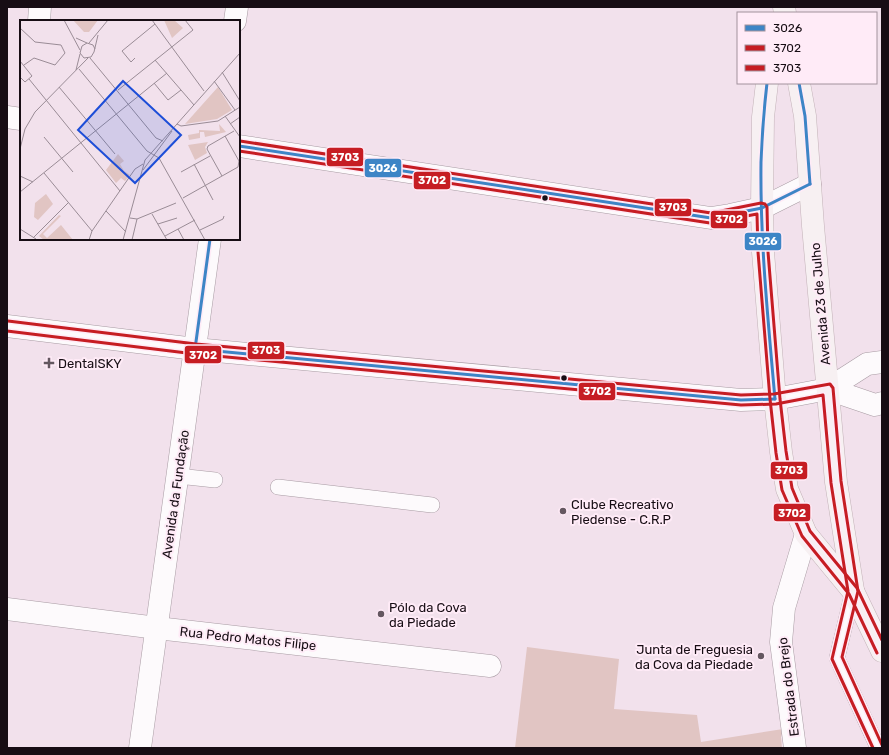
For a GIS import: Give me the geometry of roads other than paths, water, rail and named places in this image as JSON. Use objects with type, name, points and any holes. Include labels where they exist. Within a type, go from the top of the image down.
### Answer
[{"type":"main road","name":"Avenida 23 de Julho","points":[[767,84],[763,117],[763,252],[775,399],[787,490],[806,534],[853,591],[882,651]]},
{"type":"main road","name":"Avenida 23 de Julho","points":[[799,84],[805,116],[836,482],[853,591]]},
{"type":"street","points":[[38,20],[40,7]]},
{"type":"street","points":[[235,20],[237,7]]},
{"type":"street","points":[[7,117],[20,119]]},
{"type":"street","points":[[240,146],[711,218],[762,208],[810,184]]},
{"type":"street","name":"Avenida da Fundação","points":[[140,748],[210,240]]},
{"type":"street","points":[[7,326],[195,349],[740,400],[775,399],[828,389],[867,364],[882,362]]},
{"type":"street","points":[[828,389],[875,405],[882,403]]},
{"type":"street","name":"Estrada do Brejo","points":[[796,748],[781,642],[784,608],[806,534]]},
{"type":"street","name":"Rua Pedro Matos Filipe","points":[[7,609],[157,628],[490,666]]},
{"type":"lane","points":[[178,476],[216,480]]},
{"type":"lane","points":[[278,487],[432,506]]},
{"type":"lane","points":[[853,591],[837,658],[878,748]]},
{"type":"place","name":"DentalSKY","points":[[49,363]]},
{"type":"place","name":"Clube Recreativo Piedense - C.R.P","points":[[563,511]]},
{"type":"place","name":"Pólo da Cova da Piedade","points":[[381,614]]},
{"type":"place","name":"Junta de Freguesia da Cova da Piedade","points":[[761,656]]}]
